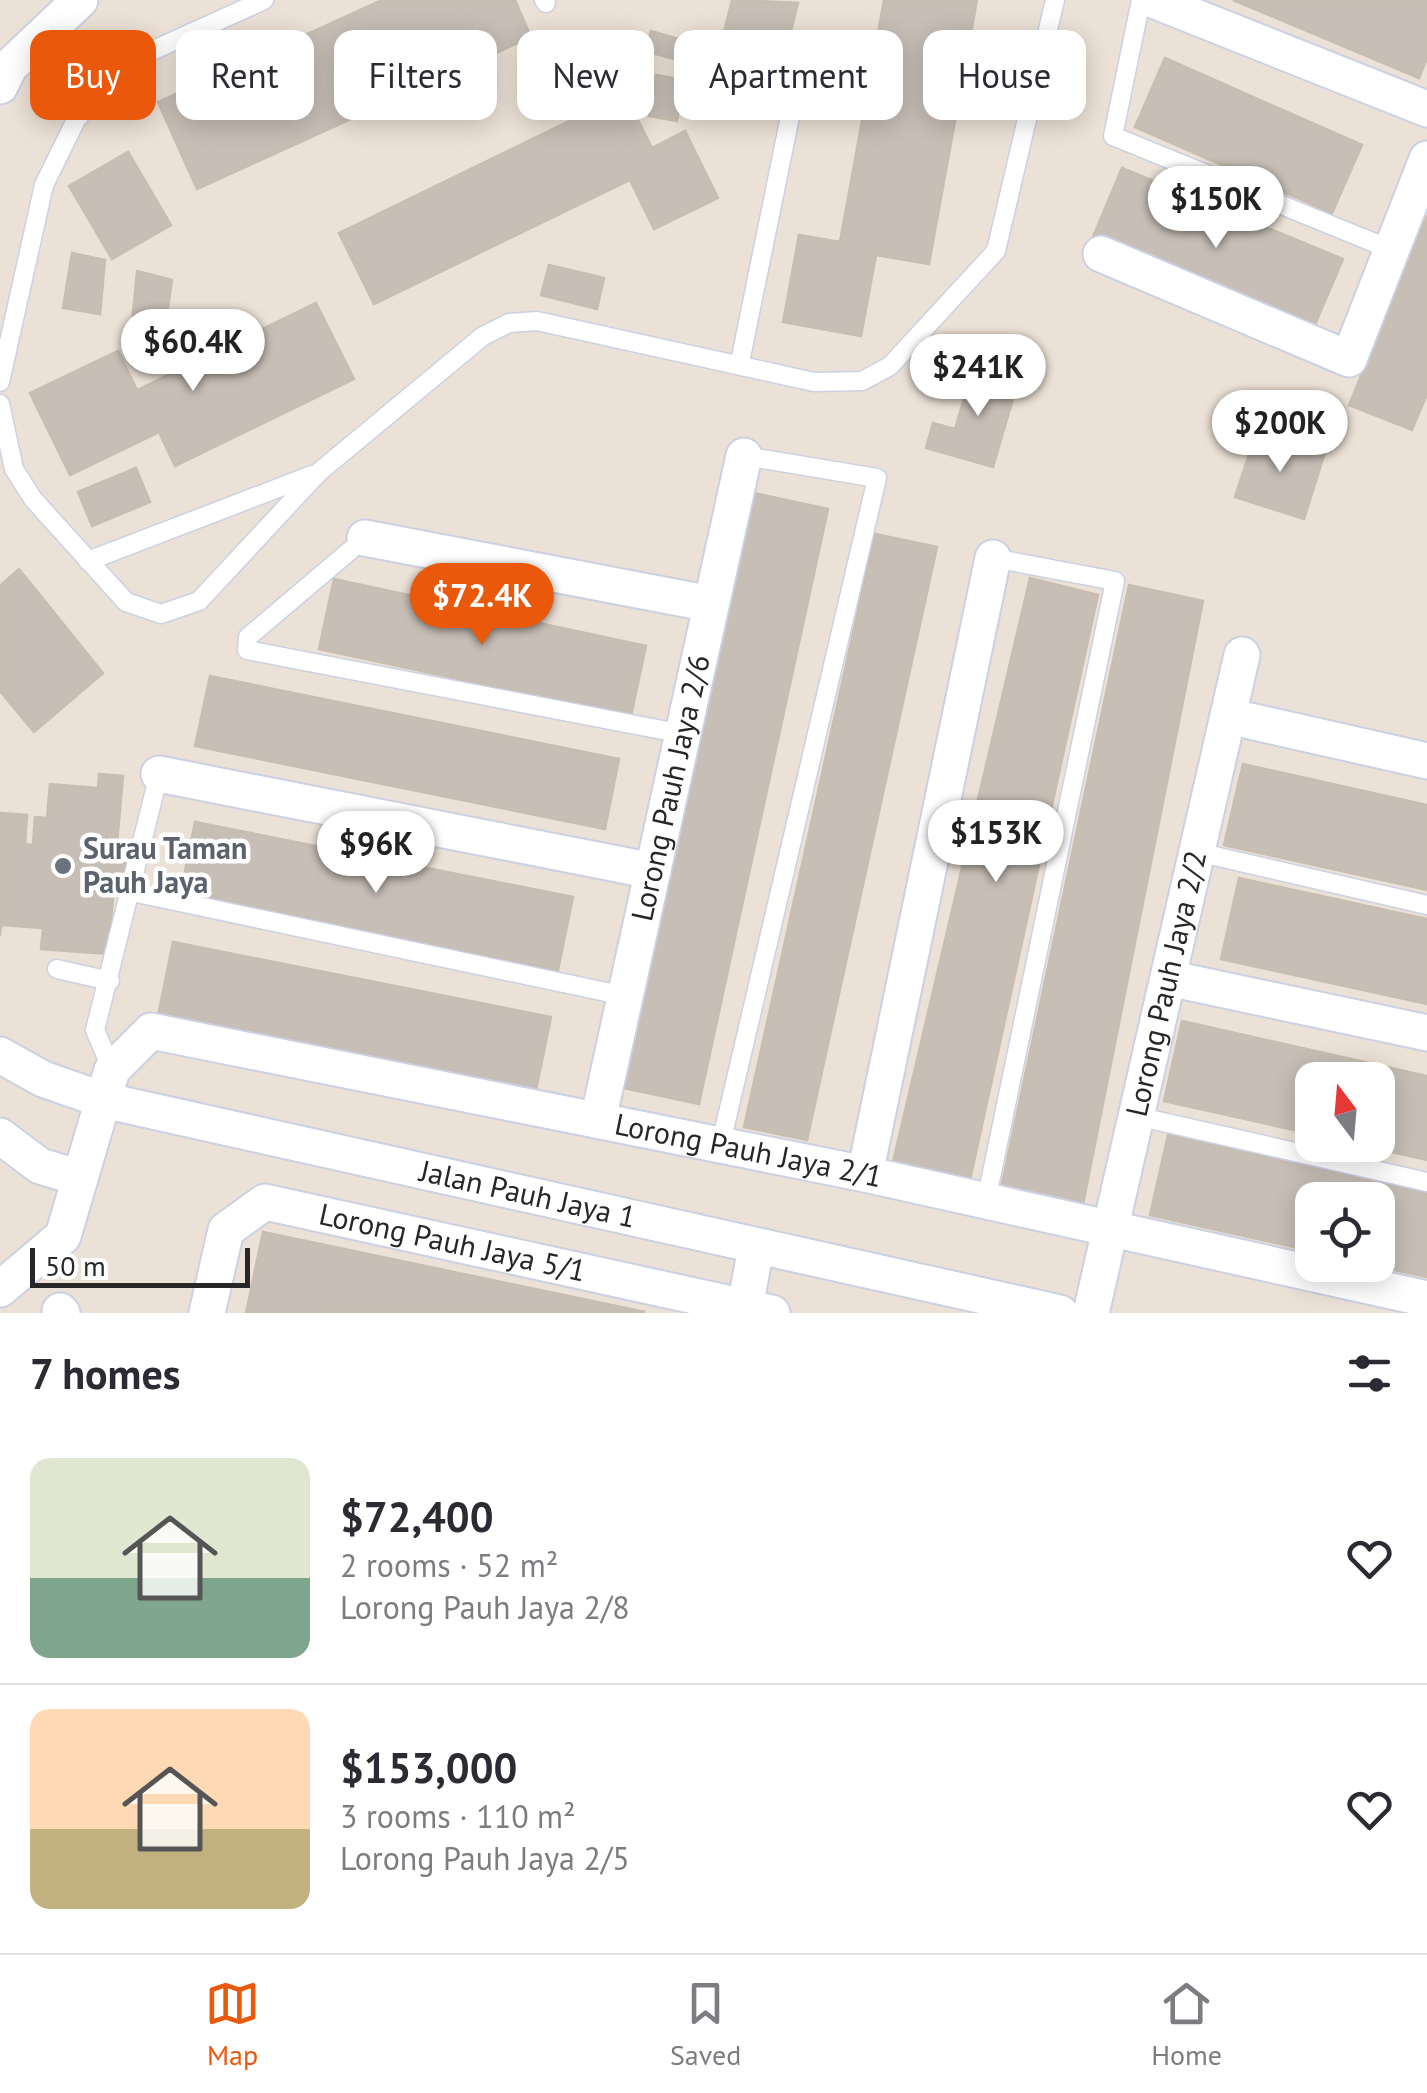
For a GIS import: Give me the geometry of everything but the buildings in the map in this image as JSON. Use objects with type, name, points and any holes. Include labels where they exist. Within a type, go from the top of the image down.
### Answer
[{"type":"street","points":[[0,86],[10,66],[80,0]]},
{"type":"street","points":[[1152,0],[1427,109]]},
{"type":"street","points":[[1102,254],[1349,359],[1427,160]]},
{"type":"street","name":"Lorong Pauh Jaya 2/6","points":[[598,1120],[744,456]]},
{"type":"street","points":[[364,538],[711,604]]},
{"type":"street","points":[[866,1174],[993,558]]},
{"type":"street","name":"Lorong Pauh Jaya 2/2","points":[[1091,1313],[1242,655]]},
{"type":"street","points":[[1228,716],[1427,761]]},
{"type":"street","points":[[159,774],[653,871]]},
{"type":"street","points":[[1168,978],[1427,1033]]},
{"type":"street","name":"Lorong Pauh Jaya 2/1","points":[[107,1085],[151,1031],[866,1174],[1427,1299]]},
{"type":"street","name":"Jalan Pauh Jaya 1","points":[[0,1056],[43,1079],[107,1085],[756,1248],[1060,1313]]},
{"type":"street","points":[[0,1289],[62,1236],[107,1085]]},
{"type":"street","points":[[0,1136],[40,1166],[80,1178]]},
{"type":"street","name":"Lorong Pauh Jaya 5/1","points":[[207,1313],[226,1230],[265,1202],[669,1302],[759,1310]]},
{"type":"street","points":[[756,1248],[759,1310]]},
{"type":"lane","points":[[0,382],[44,185],[76,120],[123,64],[264,0]]},
{"type":"lane","points":[[0,404],[4,441],[14,469],[33,499],[126,602],[161,614],[199,602],[320,472],[483,336],[509,323],[538,321],[740,362],[814,382],[862,381],[890,366],[996,251],[1055,0]]},
{"type":"lane","points":[[1141,0],[1113,136],[1392,250]]},
{"type":"lane","points":[[740,362],[789,120]]},
{"type":"lane","points":[[720,1147],[877,478],[744,456]]},
{"type":"lane","points":[[88,561],[320,472]]},
{"type":"lane","points":[[364,538],[248,637],[247,650],[683,734]]},
{"type":"lane","points":[[986,1201],[1115,581],[993,558]]},
{"type":"lane","points":[[107,1085],[96,1030],[159,774]]},
{"type":"lane","points":[[1196,852],[1427,906]]},
{"type":"lane","points":[[132,892],[625,996]]},
{"type":"lane","points":[[57,969],[110,981]]},
{"type":"lane","points":[[1136,1116],[1427,1182]]},
{"type":"place","name":"Surau Taman Pauh Jaya","points":[[63,866]]}]
